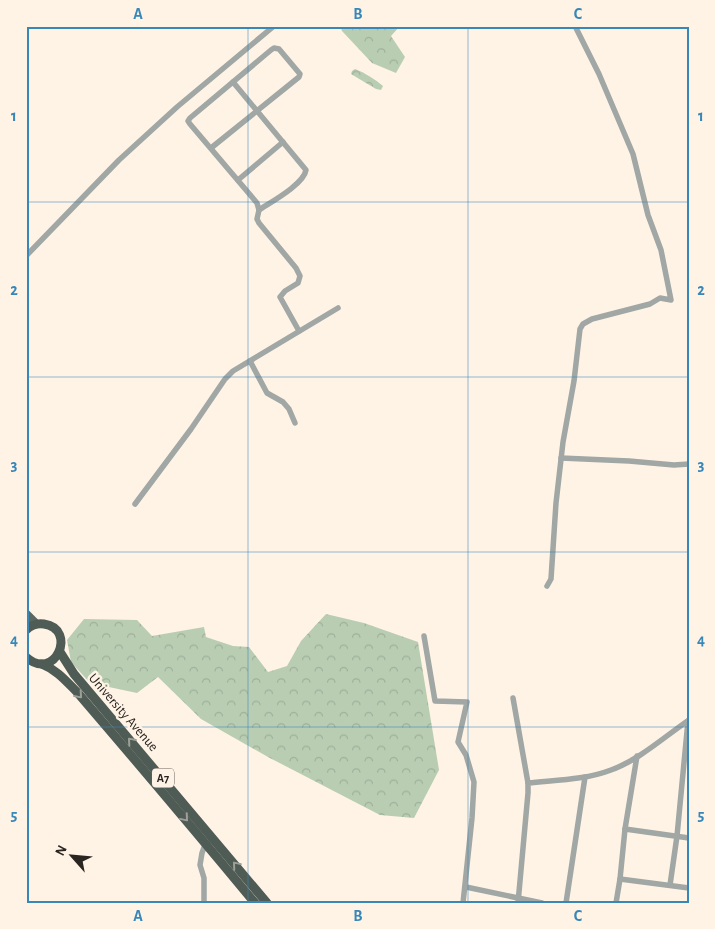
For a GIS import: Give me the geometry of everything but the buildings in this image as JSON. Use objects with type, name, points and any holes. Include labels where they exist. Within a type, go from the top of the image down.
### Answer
[{"type":"highway","points":[[26,630],[36,624]]},
{"type":"highway","name":"A7","points":[[36,624],[50,625],[56,630],[60,637],[60,652]]},
{"type":"highway","points":[[42,664],[49,662],[60,652]]},
{"type":"highway","name":"University Avenue","points":[[60,652],[64,661],[79,680],[267,903]]},
{"type":"highway","name":"A7","points":[[27,658],[42,664]]},
{"type":"highway","name":"University Avenue","points":[[42,664],[50,667],[63,677],[77,692],[186,818],[205,845],[254,903]]},
{"type":"main road","name":"A7","points":[[26,614],[36,624]]},
{"type":"street","points":[[26,256],[119,160],[177,107],[274,26]]},
{"type":"street","points":[[547,586],[551,579],[561,458],[574,381],[579,334],[583,324],[592,319],[650,304],[660,298],[671,300],[661,250],[648,215],[633,154],[599,74],[575,26]]},
{"type":"street","points":[[211,148],[299,77],[300,74],[279,49],[270,50],[188,120],[190,124],[257,203],[259,210],[257,219],[259,223],[296,268],[300,276],[298,283],[285,291],[280,297],[299,331]]},
{"type":"street","points":[[232,82],[306,168],[306,173],[295,185],[259,210]]},
{"type":"street","points":[[238,180],[283,142]]},
{"type":"street","points":[[135,504],[192,429],[225,379],[237,368],[338,308]]},
{"type":"street","points":[[250,361],[267,393],[283,402],[295,424]]},
{"type":"street","points":[[561,458],[674,465],[689,464]]},
{"type":"street","points":[[424,636],[435,702],[467,702],[458,742],[466,755],[474,782],[466,888],[463,903]]},
{"type":"street","points":[[513,698],[528,783],[518,900]]},
{"type":"street","points":[[528,783],[585,777],[612,770],[637,756],[689,720]]},
{"type":"street","points":[[670,885],[685,786],[689,720]]},
{"type":"street","points":[[616,903],[625,829],[637,756]]},
{"type":"street","points":[[566,903],[585,777]]},
{"type":"street","points":[[625,829],[689,838]]},
{"type":"street","points":[[204,903],[204,878],[200,865],[205,845],[213,838]]},
{"type":"street","points":[[620,879],[689,888]]},
{"type":"street","points":[[466,888],[518,900],[542,903]]},
{"type":"green space","points":[[340,26],[400,26],[391,36],[405,57],[396,73],[372,63],[342,31]]},
{"type":"green space","points":[[355,69],[380,83],[383,86],[381,90],[351,74]]},
{"type":"green space","points":[[326,614],[364,623],[418,642],[439,770],[414,818],[380,815],[268,757],[201,719],[158,677],[137,693],[90,683],[71,662],[67,640],[84,619],[137,620],[152,636],[204,627],[206,637],[233,646],[249,647],[268,672],[287,666],[301,641]]}]
